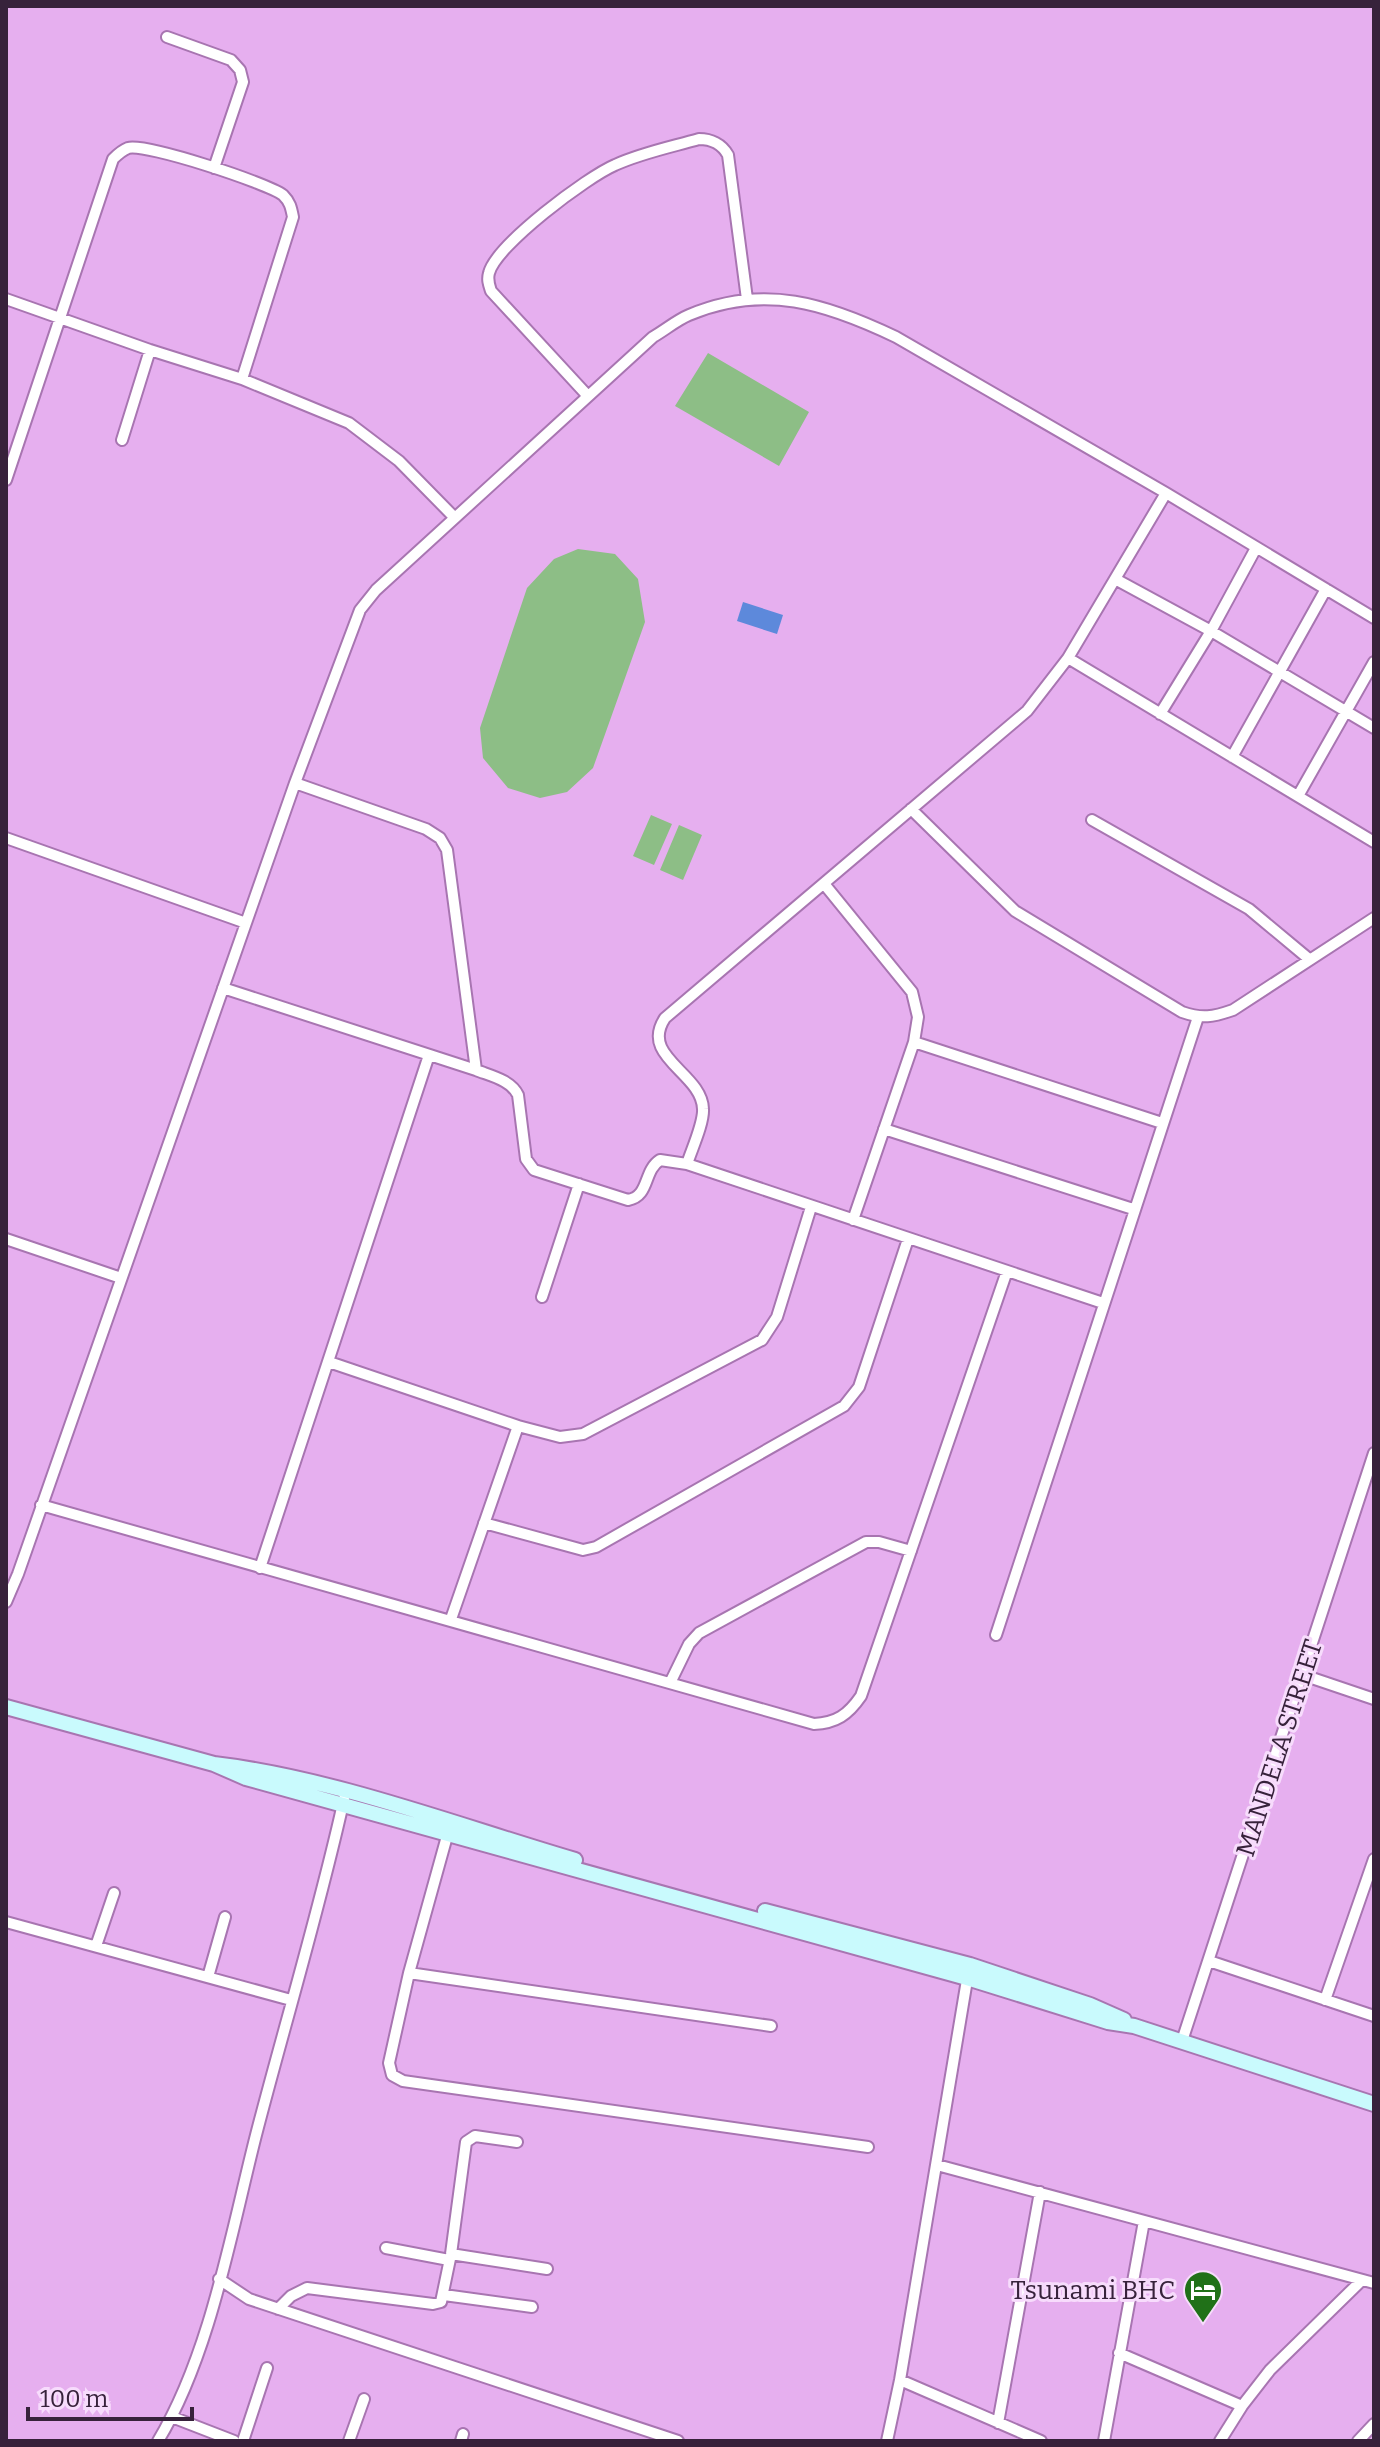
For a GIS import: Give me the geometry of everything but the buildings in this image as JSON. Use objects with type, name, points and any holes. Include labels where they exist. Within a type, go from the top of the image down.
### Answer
[{"type":"main road","points":[[6,1707],[214,1764],[248,1768],[449,1829],[623,1873],[1101,2009],[1134,2026],[1374,2104]]},
{"type":"street","points":[[167,37],[231,60],[240,70],[243,82],[214,168]]},
{"type":"street","points":[[587,395],[491,291],[488,281],[489,272],[498,256],[557,202],[612,166],[699,139],[707,139],[724,149],[728,155],[747,299]]},
{"type":"street","points":[[6,480],[113,159],[128,148],[144,148],[214,168],[280,193],[291,204],[293,217],[242,379]]},
{"type":"street","points":[[6,299],[242,379],[349,423],[399,461],[454,517]]},
{"type":"street","points":[[6,1602],[295,783],[360,610],[376,590],[454,517],[653,337],[688,315],[747,299],[814,303],[866,323],[896,337],[1166,493],[1374,618]]},
{"type":"street","points":[[122,440],[150,350]]},
{"type":"street","points":[[687,1164],[704,1111],[699,1094],[665,1054],[658,1041],[657,1030],[665,1018],[1027,711],[1068,658],[1166,493]]},
{"type":"street","points":[[1160,714],[1211,631],[1256,548]]},
{"type":"street","points":[[1117,580],[1281,671],[1374,728]]},
{"type":"street","points":[[1232,757],[1326,589]]},
{"type":"street","points":[[1068,658],[1374,842]]},
{"type":"street","points":[[1298,796],[1374,662]]},
{"type":"street","points":[[295,783],[426,829],[440,838],[447,850],[476,1070]]},
{"type":"street","points":[[911,809],[1015,911],[1182,1012],[1198,1017],[1209,1018],[1233,1010],[1374,918]]},
{"type":"street","points":[[1092,820],[1249,909],[1309,959]]},
{"type":"street","points":[[6,838],[246,923]]},
{"type":"street","points":[[825,885],[912,992],[918,1017],[914,1042],[853,1220]]},
{"type":"street","points":[[223,988],[476,1070],[514,1087],[518,1095],[528,1165],[534,1170],[628,1200],[642,1193],[654,1164],[660,1160],[687,1164],[1103,1303]]},
{"type":"street","points":[[996,1635],[1198,1017]]},
{"type":"street","points":[[914,1042],[1162,1123]]},
{"type":"street","points":[[260,1568],[429,1055]]},
{"type":"street","points":[[884,1129],[1133,1209]]},
{"type":"street","points":[[542,1297],[579,1184]]},
{"type":"street","points":[[329,1362],[518,1426],[560,1437],[583,1434],[762,1340],[777,1317],[811,1207]]},
{"type":"street","points":[[6,1239],[121,1278]]},
{"type":"street","points":[[484,1523],[583,1550],[596,1547],[844,1406],[859,1387],[908,1239]]},
{"type":"street","points":[[41,1505],[814,1724],[830,1723],[851,1710],[861,1696],[1007,1271]]},
{"type":"street","points":[[451,1619],[518,1426]]},
{"type":"street","name":"MANDELA STREET","points":[[1182,2041],[1374,1453]]},
{"type":"street","points":[[670,1683],[689,1644],[699,1633],[866,1542],[879,1542],[911,1551]]},
{"type":"street","points":[[1303,1675],[1374,1699]]},
{"type":"street","points":[[158,2441],[191,2376],[345,1798]]},
{"type":"street","points":[[449,1829],[409,1973],[389,2068],[392,2075],[401,2080],[868,2147]]},
{"type":"street","points":[[1325,2000],[1374,1859]]},
{"type":"street","points":[[96,1946],[114,1893]]},
{"type":"street","points":[[1362,1894],[1374,1898]]},
{"type":"street","points":[[208,1977],[225,1917]]},
{"type":"street","points":[[6,1922],[291,2000]]},
{"type":"street","points":[[1209,1961],[1374,2016]]},
{"type":"street","points":[[887,2441],[969,1972]]},
{"type":"street","points":[[409,1973],[771,2026]]},
{"type":"street","points":[[278,2309],[291,2296],[307,2288],[433,2304],[441,2302],[466,2142],[475,2136],[517,2142]]},
{"type":"street","points":[[937,2165],[1374,2283]]},
{"type":"street","points":[[998,2423],[1040,2192]]},
{"type":"street","points":[[1104,2441],[1144,2221]]},
{"type":"street","points":[[386,2248],[547,2269]]},
{"type":"street","points":[[219,2279],[243,2296],[278,2309],[678,2441]]},
{"type":"street","points":[[1220,2441],[1270,2370],[1362,2280]]},
{"type":"street","points":[[444,2295],[532,2307]]},
{"type":"street","points":[[1119,2353],[1242,2406]]},
{"type":"street","points":[[243,2441],[267,2368]]},
{"type":"street","points":[[900,2380],[1041,2441]]},
{"type":"street","points":[[349,2441],[364,2399]]},
{"type":"street","points":[[172,2417],[234,2441]]},
{"type":"street","points":[[1358,2441],[1374,2424]]},
{"type":"green space","points":[[708,353],[809,412],[779,466],[675,406]]},
{"type":"green space","points":[[578,549],[615,554],[638,579],[645,622],[593,768],[567,792],[540,798],[508,788],[483,758],[480,728],[527,588],[554,559]]},
{"type":"green space","points":[[651,815],[672,824],[654,865],[633,856]]},
{"type":"green space","points":[[679,825],[702,835],[683,880],[660,870]]},
{"type":"water","points":[[743,602],[783,615],[777,634],[737,621]]},
{"type":"place","name":"Tsunami BHC","points":[[1203,2324]]}]
